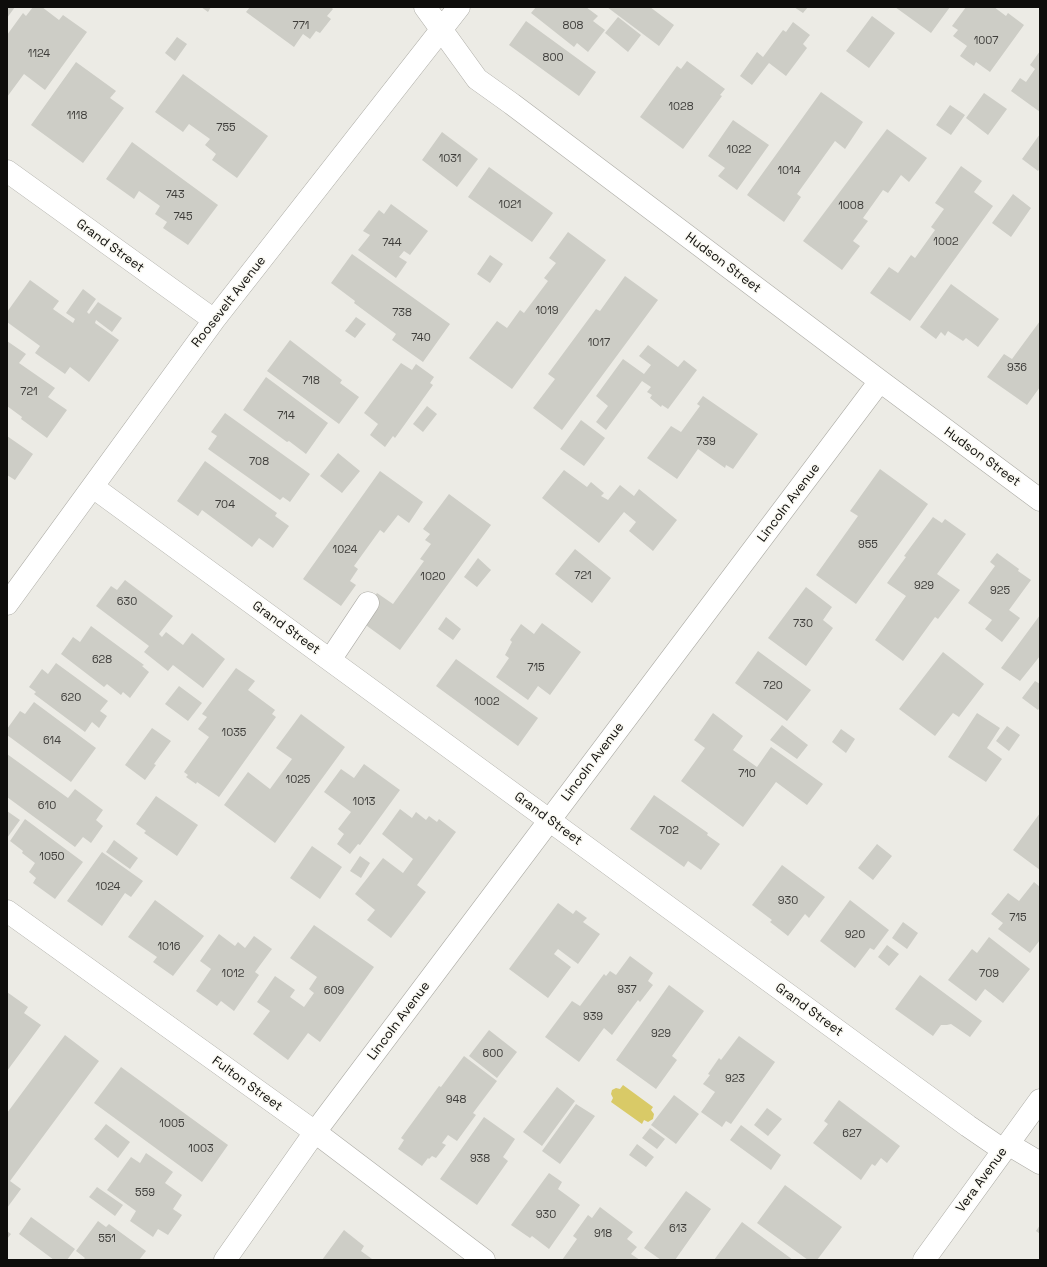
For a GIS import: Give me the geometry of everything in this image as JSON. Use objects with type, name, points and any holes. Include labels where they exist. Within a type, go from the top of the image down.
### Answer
[{"type":"street","name":"Hudson Street","points":[[425,7],[477,79],[1040,500]]},
{"type":"street","name":"Roosevelt Avenue","points":[[7,604],[214,320],[442,31],[459,7]]},
{"type":"street","name":"Grand Street","points":[[7,171],[214,320]]},
{"type":"street","name":"Lincoln Avenue","points":[[225,1260],[315,1132],[880,381]]},
{"type":"street","name":"Grand Street","points":[[92,487],[968,1126],[1005,1147],[1040,1163]]},
{"type":"street","points":[[330,660],[368,603]]},
{"type":"street","name":"Fulton Street","points":[[7,911],[315,1132],[484,1260]]},
{"type":"street","name":"Vera Avenue","points":[[924,1260],[1040,1100]]},
{"type":"shaded area","points":[[623,1085],[653,1107],[651,1110],[654,1114],[653,1119],[648,1122],[644,1120],[642,1124],[611,1102],[613,1098],[611,1094],[612,1090],[616,1088],[620,1089]]},
{"type":"building","points":[[7,7],[15,7],[7,18]]},
{"type":"building","points":[[33,7],[42,7],[59,20],[63,15],[87,32],[45,90],[24,74],[7,97],[7,35],[23,13],[26,16]]},
{"type":"building","points":[[201,7],[211,7],[208,12]]},
{"type":"building","points":[[250,7],[331,7],[333,9],[327,16],[331,19],[320,33],[316,31],[310,39],[303,34],[294,47],[246,12]]},
{"type":"building","points":[[536,7],[586,7],[598,16],[593,21],[605,30],[588,52],[577,43],[574,47],[531,13]]},
{"type":"building","points":[[607,7],[650,7],[674,25],[659,46]]},
{"type":"building","points":[[794,7],[808,7],[803,13]]},
{"type":"building","points":[[895,7],[950,7],[931,33]]},
{"type":"building","points":[[966,7],[994,7],[1006,16],[1008,13],[1024,25],[990,72],[976,62],[974,66],[960,56],[967,46],[953,36],[958,30],[952,26]]},
{"type":"building","points":[[872,16],[895,33],[869,68],[846,51]]},
{"type":"building","points":[[618,17],[641,35],[628,52],[605,33]]},
{"type":"building","points":[[526,21],[596,72],[579,96],[509,45]]},
{"type":"building","points":[[793,22],[810,35],[803,44],[807,48],[786,76],[769,63],[752,85],[740,76],[757,52],[763,57],[783,30],[786,32]]},
{"type":"building","points":[[177,37],[187,44],[175,61],[165,53]]},
{"type":"building","points":[[1040,51],[1040,112],[1011,91],[1020,78],[1026,82],[1035,69],[1030,65]]},
{"type":"building","points":[[687,61],[725,89],[720,95],[722,96],[683,149],[640,117],[677,66],[681,69]]},
{"type":"building","points":[[76,62],[116,91],[110,98],[124,108],[83,163],[31,125]]},
{"type":"building","points":[[183,74],[268,136],[237,178],[212,160],[216,154],[205,145],[210,139],[189,124],[183,132],[155,112]]},
{"type":"building","points":[[821,92],[863,122],[845,149],[835,141],[797,194],[801,197],[784,222],[747,195]]},
{"type":"building","points":[[984,93],[1007,109],[988,135],[966,118]]},
{"type":"building","points":[[950,105],[965,115],[951,135],[936,125]]},
{"type":"building","points":[[733,120],[769,145],[737,190],[718,176],[725,168],[708,156]]},
{"type":"building","points":[[887,129],[927,158],[909,182],[901,175],[888,193],[883,190],[863,218],[868,221],[853,241],[860,246],[842,270],[803,241]]},
{"type":"building","points":[[442,132],[478,159],[457,187],[422,160]]},
{"type":"building","points":[[1040,134],[1040,168],[1038,171],[1022,159]]},
{"type":"building","points":[[132,142],[218,205],[188,245],[163,228],[167,222],[155,214],[160,206],[139,191],[134,199],[106,179]]},
{"type":"building","points":[[961,166],[982,181],[974,192],[993,206],[910,321],[870,293],[889,267],[898,273],[911,255],[915,258],[935,230],[931,227],[944,209],[935,203]]},
{"type":"building","points":[[489,167],[553,213],[532,242],[468,197]]},
{"type":"building","points":[[1013,194],[1031,208],[1011,237],[992,223]]},
{"type":"building","points":[[391,204],[428,231],[410,255],[404,251],[399,257],[407,262],[396,278],[358,250],[370,235],[363,231],[379,210],[384,214]]},
{"type":"building","points":[[568,232],[606,260],[512,389],[469,358],[497,321],[507,328],[520,310],[524,313],[548,281],[544,278],[556,263],[549,258]]},
{"type":"building","points":[[352,254],[450,324],[423,362],[392,340],[396,334],[354,303],[355,301],[331,283]]},
{"type":"building","points":[[490,255],[503,264],[490,283],[477,274]]},
{"type":"building","points":[[625,276],[658,300],[562,430],[533,408],[555,379],[548,374],[596,309],[600,311]]},
{"type":"building","points":[[30,280],[59,301],[53,309],[73,323],[75,319],[66,313],[83,289],[96,299],[87,312],[89,314],[98,302],[122,318],[112,332],[96,320],[95,323],[119,340],[89,382],[70,367],[65,374],[35,353],[40,346],[7,322],[7,312]]},
{"type":"building","points":[[951,284],[999,319],[978,347],[966,338],[963,341],[948,331],[945,336],[941,332],[936,339],[920,327]]},
{"type":"building","points":[[356,317],[366,324],[355,338],[345,331]]},
{"type":"building","points":[[1040,321],[1040,387],[1027,405],[987,377],[1004,354],[1012,359]]},
{"type":"building","points":[[290,340],[342,380],[340,383],[359,397],[339,424],[267,371]]},
{"type":"building","points":[[7,341],[26,354],[19,363],[55,388],[48,397],[67,410],[47,438],[21,419],[22,417],[7,406]]},
{"type":"building","points":[[648,345],[678,367],[684,360],[697,370],[668,409],[662,405],[661,407],[650,398],[652,395],[647,392],[651,387],[642,381],[606,430],[596,422],[608,406],[596,396],[623,359],[644,374],[651,365],[639,356]]},
{"type":"building","points":[[401,363],[412,370],[416,364],[434,377],[430,383],[433,385],[395,438],[393,436],[385,447],[370,435],[378,424],[364,413]]},
{"type":"building","points":[[266,377],[328,423],[306,454],[243,410]]},
{"type":"building","points":[[703,396],[758,434],[733,469],[726,465],[725,468],[698,449],[677,479],[647,458],[671,426],[681,432],[700,406],[697,404]]},
{"type":"building","points":[[427,406],[437,414],[423,432],[413,424]]},
{"type":"building","points":[[225,413],[310,474],[290,502],[283,497],[280,500],[208,449],[217,436],[211,432]]},
{"type":"building","points":[[581,420],[605,438],[584,466],[560,449]]},
{"type":"building","points":[[7,436],[33,454],[15,480],[7,475]]},
{"type":"building","points":[[338,453],[360,471],[342,493],[320,476]]},
{"type":"building","points":[[205,461],[277,513],[275,516],[289,526],[273,548],[259,538],[252,547],[202,510],[198,516],[177,501]]},
{"type":"building","points":[[880,469],[928,504],[856,604],[816,575],[858,516],[850,511]]},
{"type":"building","points":[[564,470],[587,487],[591,482],[604,493],[601,496],[608,500],[620,485],[634,496],[639,489],[677,520],[653,551],[629,531],[636,522],[624,512],[599,543],[542,498]]},
{"type":"building","points":[[380,471],[423,502],[409,523],[398,515],[384,533],[380,530],[354,566],[358,569],[350,581],[356,585],[341,606],[303,579]]},
{"type":"building","points":[[449,494],[491,525],[400,650],[363,623],[370,603],[377,593],[393,604],[424,561],[420,559],[431,544],[425,540],[430,534],[423,529]]},
{"type":"building","points":[[933,517],[942,523],[945,519],[966,534],[937,574],[960,590],[938,619],[935,617],[903,661],[875,640],[906,596],[887,583],[906,557],[904,556]]},
{"type":"building","points":[[575,549],[611,578],[592,603],[555,574]]},
{"type":"building","points":[[997,553],[1031,580],[1009,610],[1020,618],[1002,642],[985,629],[992,620],[968,603],[995,566],[990,562]]},
{"type":"building","points":[[478,558],[491,570],[477,587],[464,577]]},
{"type":"building","points":[[125,580],[173,616],[159,634],[162,637],[166,632],[183,645],[192,633],[225,659],[203,688],[173,665],[168,671],[144,652],[149,646],[96,606],[111,586],[117,590]]},
{"type":"building","points":[[806,587],[832,607],[823,620],[833,628],[806,666],[768,638]]},
{"type":"building","points":[[1040,615],[1040,656],[1020,681],[1001,668]]},
{"type":"building","points":[[446,617],[461,629],[453,640],[438,629]]},
{"type":"building","points":[[542,623],[581,652],[550,695],[538,686],[528,700],[496,677],[509,658],[505,655],[512,642],[510,640],[521,624],[534,634]]},
{"type":"building","points":[[91,626],[144,665],[142,666],[149,672],[130,698],[123,692],[121,695],[107,684],[104,687],[61,654],[73,637],[80,642]]},
{"type":"building","points":[[758,651],[811,690],[787,721],[735,683]]},
{"type":"building","points":[[943,652],[984,684],[959,717],[953,713],[935,736],[899,709]]},
{"type":"building","points":[[456,659],[538,718],[518,746],[436,686]]},
{"type":"building","points":[[56,663],[108,701],[100,711],[107,716],[99,728],[92,722],[85,732],[34,694],[36,692],[29,687],[42,669],[48,674]]},
{"type":"building","points":[[236,668],[255,681],[248,690],[275,710],[272,714],[276,717],[219,797],[197,782],[196,784],[186,777],[188,775],[184,772],[209,737],[198,729],[207,717],[202,714]]},
{"type":"building","points":[[1035,681],[1040,684],[1040,707],[1038,710],[1022,698]]},
{"type":"building","points":[[179,686],[202,703],[188,721],[165,704]]},
{"type":"building","points":[[34,702],[96,748],[71,782],[7,735],[7,729],[20,711],[25,714]]},
{"type":"building","points":[[713,713],[743,736],[733,750],[757,767],[771,747],[823,784],[807,805],[776,782],[743,827],[681,781],[705,748],[694,740]]},
{"type":"building","points":[[977,713],[1000,728],[987,748],[1002,759],[986,782],[948,757]]},
{"type":"building","points":[[301,714],[345,747],[275,843],[224,805],[248,772],[270,789],[292,759],[276,748]]},
{"type":"building","points":[[782,725],[808,745],[797,759],[770,740]]},
{"type":"building","points":[[1007,726],[1020,735],[1009,751],[996,741]]},
{"type":"building","points":[[152,728],[171,741],[154,764],[156,765],[145,780],[125,765]]},
{"type":"building","points":[[841,729],[855,739],[846,753],[832,742]]},
{"type":"building","points":[[7,754],[68,798],[75,789],[103,810],[96,820],[103,826],[91,843],[83,837],[75,847],[7,797]]},
{"type":"building","points":[[364,764],[400,790],[360,845],[358,844],[350,854],[337,844],[344,834],[338,829],[351,812],[324,792],[341,769],[354,778]]},
{"type":"building","points":[[654,795],[708,833],[707,835],[720,844],[701,870],[688,861],[684,867],[630,829]]},
{"type":"building","points":[[156,796],[198,825],[177,856],[144,833],[146,831],[136,824]]},
{"type":"building","points":[[400,809],[412,818],[416,812],[426,820],[429,816],[437,822],[439,819],[456,832],[417,885],[426,892],[391,938],[367,920],[375,910],[355,894],[383,858],[403,873],[413,859],[382,834]]},
{"type":"building","points":[[7,811],[20,820],[7,838]]},
{"type":"building","points":[[1040,813],[1040,870],[1013,850]]},
{"type":"building","points":[[25,819],[83,862],[55,899],[33,883],[36,878],[29,872],[35,863],[10,841]]},
{"type":"building","points":[[114,840],[138,858],[130,869],[106,852]]},
{"type":"building","points":[[877,844],[892,856],[873,880],[858,868]]},
{"type":"building","points":[[312,846],[342,867],[320,899],[290,878]]},
{"type":"building","points":[[102,852],[143,881],[131,897],[125,893],[102,926],[67,901]]},
{"type":"building","points":[[360,856],[370,863],[361,878],[350,871]]},
{"type":"building","points":[[782,865],[825,897],[809,918],[805,914],[788,936],[770,922],[772,920],[752,905]]},
{"type":"building","points":[[1034,882],[1040,887],[1040,940],[1030,953],[998,929],[1003,923],[991,914],[1008,893],[1019,901]]},
{"type":"building","points":[[155,900],[204,936],[173,976],[153,962],[157,957],[128,937]]},
{"type":"building","points":[[850,900],[889,930],[874,950],[870,948],[855,968],[820,941]]},
{"type":"building","points":[[558,903],[573,914],[576,910],[587,918],[583,922],[600,934],[578,964],[558,949],[554,954],[571,967],[548,998],[509,969]]},
{"type":"building","points":[[903,922],[918,933],[907,949],[892,938]]},
{"type":"building","points":[[314,925],[374,967],[320,1042],[308,1033],[288,1060],[253,1034],[270,1011],[257,1002],[275,976],[295,990],[290,997],[304,1007],[314,993],[309,989],[317,977],[290,958]]},
{"type":"building","points":[[219,934],[235,946],[238,942],[245,948],[254,936],[272,949],[255,972],[259,975],[234,1011],[221,1001],[217,1006],[196,991],[211,969],[200,961]]},
{"type":"building","points":[[989,937],[1030,969],[1003,1003],[985,989],[976,1001],[948,980],[972,949],[977,953]]},
{"type":"building","points":[[887,945],[899,954],[889,966],[878,957]]},
{"type":"building","points":[[630,956],[653,973],[648,981],[653,985],[640,1002],[638,1000],[612,1035],[604,1028],[579,1062],[545,1037],[572,1001],[580,1006],[604,974],[606,976],[610,971],[616,975]]},
{"type":"building","points":[[920,975],[982,1021],[970,1037],[951,1024],[941,1025],[933,1036],[895,1009]]},
{"type":"building","points":[[669,985],[704,1011],[672,1056],[677,1060],[656,1089],[616,1060]]},
{"type":"building","points":[[7,992],[28,1007],[24,1013],[41,1025],[7,1071]]},
{"type":"building","points":[[489,1030],[517,1052],[497,1078],[469,1056]]},
{"type":"building","points":[[65,1035],[99,1061],[10,1181],[21,1189],[7,1208],[7,1113]]},
{"type":"building","points":[[739,1036],[775,1062],[731,1124],[726,1121],[722,1127],[701,1112],[715,1092],[703,1084],[710,1075],[708,1074],[719,1058],[721,1060]]},
{"type":"building","points":[[464,1056],[497,1081],[473,1113],[476,1115],[457,1141],[448,1135],[442,1143],[446,1145],[436,1158],[432,1156],[429,1159],[428,1158],[422,1166],[398,1149],[404,1140],[401,1138],[439,1086],[441,1087]]},
{"type":"building","points":[[121,1067],[228,1145],[202,1182],[94,1103]]},
{"type":"building","points":[[557,1087],[575,1101],[542,1146],[523,1132]]},
{"type":"building","points":[[674,1095],[699,1114],[676,1144],[651,1125]]},
{"type":"building","points":[[839,1100],[900,1146],[887,1163],[881,1158],[875,1166],[872,1164],[861,1180],[813,1143],[828,1124],[824,1121]]},
{"type":"building","points":[[576,1104],[595,1116],[560,1164],[542,1151]]},
{"type":"building","points":[[767,1108],[782,1119],[768,1136],[754,1125]]},
{"type":"building","points":[[484,1117],[515,1139],[503,1157],[508,1161],[477,1205],[440,1179]]},
{"type":"building","points":[[106,1124],[130,1142],[118,1158],[94,1139]]},
{"type":"building","points":[[741,1125],[781,1155],[771,1170],[730,1140]]},
{"type":"building","points":[[650,1128],[665,1139],[657,1149],[642,1138]]},
{"type":"building","points":[[637,1144],[654,1157],[646,1167],[629,1155]]},
{"type":"building","points":[[146,1153],[173,1172],[165,1183],[182,1195],[173,1209],[182,1215],[168,1235],[158,1229],[153,1237],[130,1221],[136,1211],[107,1190],[131,1157],[140,1163]]},
{"type":"building","points":[[549,1173],[562,1182],[558,1189],[580,1205],[549,1249],[532,1236],[530,1238],[511,1225]]},
{"type":"building","points":[[785,1185],[842,1227],[817,1260],[808,1260],[757,1223]]},
{"type":"building","points":[[97,1187],[123,1205],[115,1216],[89,1197]]},
{"type":"building","points":[[686,1191],[711,1209],[675,1260],[661,1260],[644,1248]]},
{"type":"building","points":[[600,1207],[633,1232],[627,1239],[637,1247],[631,1254],[640,1260],[562,1260],[577,1239],[573,1236],[588,1215],[592,1218]]},
{"type":"building","points":[[31,1217],[75,1249],[67,1260],[54,1260],[19,1234]]},
{"type":"building","points":[[98,1221],[106,1227],[109,1224],[146,1251],[139,1260],[83,1260],[85,1258],[76,1251]]},
{"type":"building","points":[[742,1222],[793,1260],[714,1260]]},
{"type":"building","points":[[1040,1225],[1040,1234],[1036,1231]]},
{"type":"building","points":[[344,1230],[364,1246],[361,1251],[372,1259],[371,1260],[322,1260]]},
{"type":"building","points":[[7,1231],[11,1234],[7,1239]]}]
